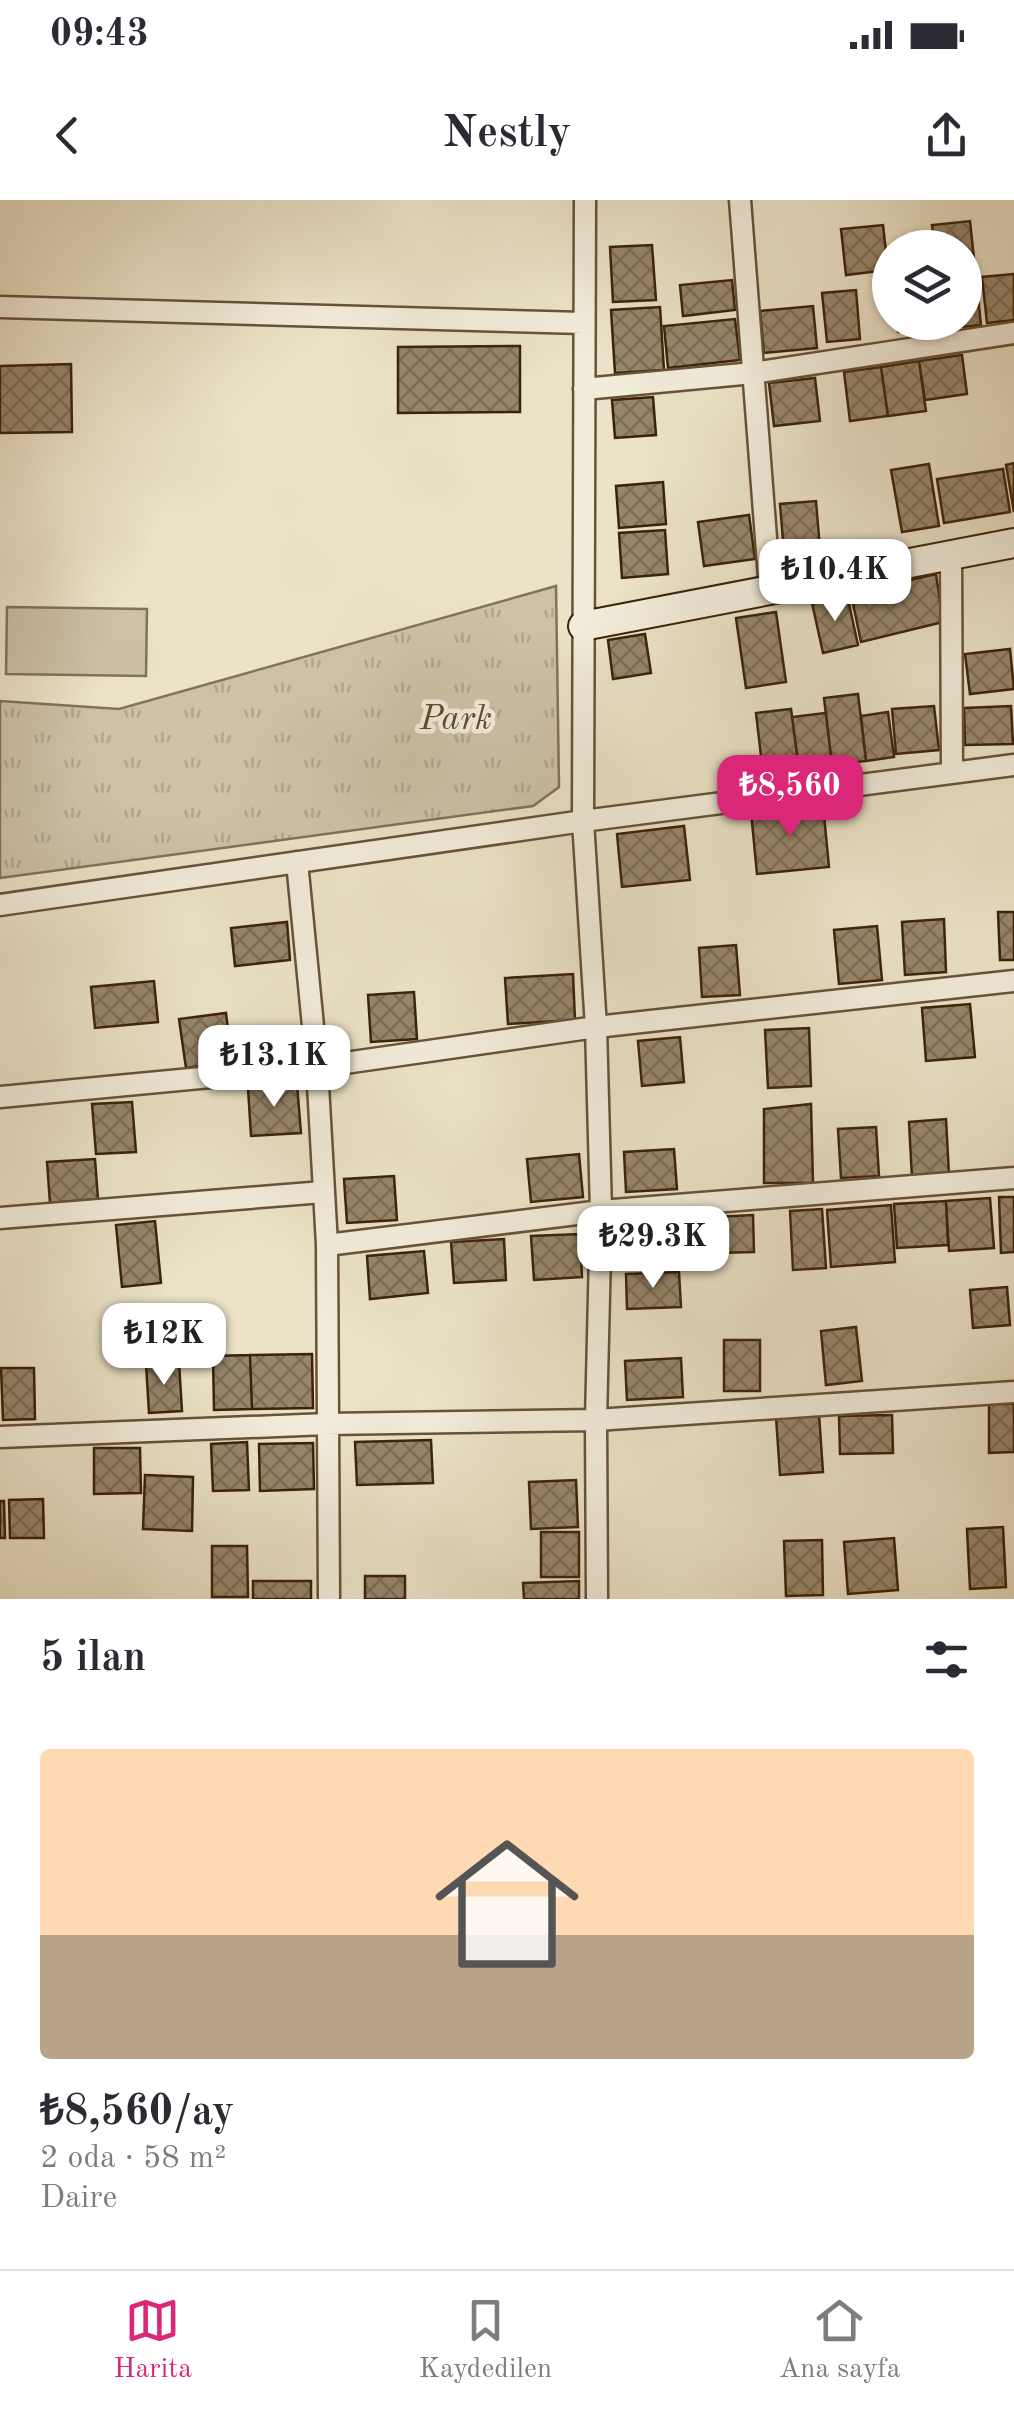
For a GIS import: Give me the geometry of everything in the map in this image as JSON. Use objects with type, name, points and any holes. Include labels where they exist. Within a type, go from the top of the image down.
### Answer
[{"type":"street","points":[[585,200],[584,821],[596,1027],[601,1211],[597,1599]]},
{"type":"street","points":[[740,200],[770,590]]},
{"type":"street","points":[[0,308],[584,323]]},
{"type":"street","points":[[584,389],[753,372],[1014,333]]},
{"type":"street","points":[[584,626],[1014,543]]},
{"type":"street","points":[[951,555],[952,772]]},
{"type":"street","points":[[0,905],[584,821],[1014,765]]},
{"type":"street","points":[[297,862],[317,1067],[327,1245],[330,1599]]},
{"type":"street","points":[[0,1097],[317,1067],[596,1027],[1014,981]]},
{"type":"street","points":[[327,1245],[601,1211],[1014,1178]]},
{"type":"street","points":[[0,1218],[323,1192]]},
{"type":"street","points":[[0,1437],[328,1424],[596,1420],[1014,1392]]},
{"type":"green space","name":"Park","points":[[556,586],[559,787],[533,806],[0,878],[0,701],[119,709]]},
{"type":"green space","points":[[7,607],[147,609],[146,676],[6,674]]},
{"type":"building","points":[[970,221],[971,230],[933,230],[932,225]]},
{"type":"building","points":[[883,225],[884,230],[872,230],[872,272],[846,275],[841,229]]},
{"type":"building","points":[[652,245],[656,300],[613,302],[610,247]]},
{"type":"building","points":[[1014,274],[1014,320],[987,323],[982,277]]},
{"type":"building","points":[[732,280],[735,310],[683,316],[680,285]]},
{"type":"building","points":[[856,290],[860,339],[827,342],[822,293]]},
{"type":"building","points":[[813,306],[817,348],[764,353],[760,311]]},
{"type":"building","points":[[660,307],[664,370],[615,373],[611,310]]},
{"type":"building","points":[[735,319],[740,360],[668,368],[664,326]]},
{"type":"building","points":[[520,346],[520,412],[398,413],[398,347]]},
{"type":"building","points":[[962,355],[967,394],[925,400],[919,361]]},
{"type":"building","points":[[919,361],[926,411],[888,416],[881,367]]},
{"type":"building","points":[[71,364],[72,432],[0,433],[0,366]]},
{"type":"building","points":[[881,367],[888,416],[850,421],[844,372]]},
{"type":"building","points":[[815,378],[820,421],[774,426],[769,383]]},
{"type":"building","points":[[653,397],[656,435],[615,438],[612,400]]},
{"type":"building","points":[[1014,463],[1014,512],[1006,465]]},
{"type":"building","points":[[929,464],[939,526],[902,532],[891,470]]},
{"type":"building","points":[[1003,469],[1010,512],[944,523],[937,479]]},
{"type":"building","points":[[663,482],[666,524],[619,528],[616,486]]},
{"type":"building","points":[[816,501],[820,549],[784,552],[780,504]]},
{"type":"building","points":[[749,515],[755,559],[704,566],[698,522]]},
{"type":"building","points":[[665,530],[668,574],[622,578],[619,533]]},
{"type":"building","points":[[936,574],[943,622],[861,642],[851,594]]},
{"type":"building","points":[[847,595],[858,645],[823,653],[812,603]]},
{"type":"building","points":[[776,612],[786,682],[746,688],[736,618]]},
{"type":"building","points":[[645,634],[651,673],[613,679],[608,640]]},
{"type":"building","points":[[1010,649],[1014,689],[970,694],[965,654]]},
{"type":"building","points":[[858,694],[866,761],[832,765],[824,698]]},
{"type":"building","points":[[934,706],[939,750],[896,754],[892,709]]},
{"type":"building","points":[[1011,706],[1013,744],[965,745],[964,708]]},
{"type":"building","points":[[791,709],[799,769],[763,773],[756,713]]},
{"type":"building","points":[[888,712],[894,757],[866,761],[861,716]]},
{"type":"building","points":[[826,713],[832,765],[799,769],[792,717]]},
{"type":"building","points":[[823,805],[829,867],[757,874],[751,812]]},
{"type":"building","points":[[684,826],[690,880],[622,887],[617,834]]},
{"type":"building","points":[[998,912],[1014,912],[1014,960],[1000,960]]},
{"type":"building","points":[[944,919],[946,972],[905,975],[902,922]]},
{"type":"building","points":[[287,922],[290,960],[235,966],[231,928]]},
{"type":"building","points":[[877,926],[882,980],[839,984],[834,930]]},
{"type":"building","points":[[736,945],[740,995],[702,997],[699,948]]},
{"type":"building","points":[[573,974],[575,1020],[508,1024],[505,978]]},
{"type":"building","points":[[154,981],[158,1022],[95,1028],[91,987]]},
{"type":"building","points":[[414,992],[417,1039],[371,1042],[368,995]]},
{"type":"building","points":[[970,1004],[975,1057],[926,1061],[922,1008]]},
{"type":"building","points":[[226,1013],[232,1062],[186,1068],[179,1019]]},
{"type":"building","points":[[809,1028],[811,1086],[768,1088],[765,1030]]},
{"type":"building","points":[[680,1037],[684,1082],[642,1086],[638,1041]]},
{"type":"building","points":[[297,1084],[301,1133],[251,1136],[248,1088]]},
{"type":"building","points":[[132,1102],[136,1152],[96,1154],[92,1104]]},
{"type":"building","points":[[811,1104],[813,1183],[764,1183],[764,1109]]},
{"type":"building","points":[[946,1119],[949,1175],[912,1178],[909,1122]]},
{"type":"building","points":[[876,1127],[879,1176],[841,1178],[838,1129]]},
{"type":"building","points":[[674,1149],[677,1189],[626,1192],[624,1152]]},
{"type":"building","points":[[579,1154],[583,1197],[531,1202],[527,1159]]},
{"type":"building","points":[[95,1159],[98,1199],[50,1203],[47,1162]]},
{"type":"building","points":[[394,1176],[397,1220],[347,1223],[344,1179]]},
{"type":"building","points":[[999,1197],[1014,1197],[1014,1252],[1001,1253]]},
{"type":"building","points":[[990,1198],[994,1248],[949,1251],[946,1201]]},
{"type":"building","points":[[946,1201],[948,1245],[897,1248],[894,1204]]},
{"type":"building","points":[[891,1205],[895,1262],[831,1267],[827,1210]]},
{"type":"building","points":[[822,1209],[826,1268],[793,1270],[790,1211]]},
{"type":"building","points":[[753,1215],[754,1252],[715,1253],[714,1217]]},
{"type":"building","points":[[684,1219],[686,1262],[642,1264],[640,1221]]},
{"type":"building","points":[[155,1221],[161,1283],[122,1287],[116,1225]]},
{"type":"building","points":[[580,1234],[582,1277],[534,1280],[531,1236]]},
{"type":"building","points":[[504,1239],[506,1280],[454,1283],[451,1242]]},
{"type":"building","points":[[424,1251],[428,1293],[370,1299],[367,1256]]},
{"type":"building","points":[[679,1272],[681,1307],[627,1309],[626,1274]]},
{"type":"building","points":[[1007,1287],[1010,1325],[973,1328],[970,1290]]},
{"type":"building","points":[[856,1327],[862,1381],[826,1385],[821,1331]]},
{"type":"building","points":[[724,1340],[760,1340],[760,1391],[724,1391]]},
{"type":"building","points":[[312,1354],[313,1408],[252,1409],[250,1355]]},
{"type":"building","points":[[250,1355],[252,1409],[214,1410],[213,1356]]},
{"type":"building","points":[[681,1358],[683,1397],[627,1400],[625,1361]]},
{"type":"building","points":[[179,1362],[182,1411],[149,1413],[146,1364]]},
{"type":"building","points":[[1,1368],[34,1368],[35,1419],[3,1420]]},
{"type":"building","points":[[989,1404],[1014,1404],[1014,1452],[989,1453]]},
{"type":"building","points":[[819,1414],[823,1472],[780,1475],[776,1417]]},
{"type":"building","points":[[892,1415],[893,1453],[840,1454],[839,1416]]},
{"type":"building","points":[[431,1440],[433,1483],[357,1485],[355,1442]]},
{"type":"building","points":[[247,1442],[249,1490],[213,1491],[211,1444]]},
{"type":"building","points":[[313,1443],[314,1489],[260,1491],[259,1444]]},
{"type":"building","points":[[94,1448],[140,1448],[141,1493],[94,1494]]},
{"type":"building","points":[[145,1475],[193,1477],[192,1531],[143,1529]]},
{"type":"building","points":[[576,1480],[578,1527],[531,1529],[529,1482]]},
{"type":"building","points":[[43,1499],[44,1538],[10,1538],[9,1500]]},
{"type":"building","points":[[0,1501],[4,1501],[5,1538],[0,1538]]},
{"type":"building","points":[[1003,1527],[1006,1587],[970,1589],[967,1529]]},
{"type":"building","points":[[541,1532],[579,1532],[579,1577],[541,1577]]},
{"type":"building","points":[[894,1538],[898,1590],[848,1594],[844,1542]]},
{"type":"building","points":[[822,1540],[823,1595],[786,1596],[784,1541]]},
{"type":"building","points":[[212,1546],[247,1546],[248,1597],[212,1597]]},
{"type":"building","points":[[365,1576],[405,1576],[405,1599],[365,1599]]},
{"type":"building","points":[[253,1581],[311,1581],[311,1599],[253,1599]]},
{"type":"building","points":[[579,1581],[579,1599],[524,1599],[523,1583]]}]
